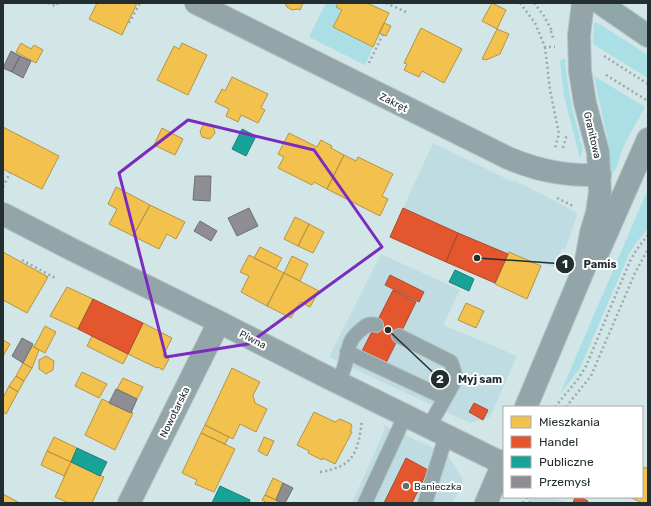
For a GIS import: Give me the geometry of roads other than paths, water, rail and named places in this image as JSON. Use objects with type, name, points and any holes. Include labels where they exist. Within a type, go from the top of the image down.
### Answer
[{"type":"main road","points":[[600,3],[648,36]]},
{"type":"street","name":"Zakręt","points":[[196,3],[496,153],[524,165],[555,172],[600,175]]},
{"type":"street","name":"Granitowa","points":[[526,406],[585,266],[591,233],[597,213],[600,175],[597,146],[585,103],[580,71],[579,35],[583,3]]},
{"type":"street","name":"Granitowa","points":[[585,266],[597,257],[648,139]]},
{"type":"street","name":"Piwna","points":[[3,214],[437,432],[503,462]]},
{"type":"street","name":"Nowotarska","points":[[129,503],[219,322]]},
{"type":"street","points":[[486,503],[503,464]]},
{"type":"lane","points":[[337,382],[344,368],[348,346],[355,334],[366,325],[376,324]]},
{"type":"lane","points":[[399,336],[451,362],[455,374],[453,384],[445,398],[437,432],[425,503]]},
{"type":"lane","points":[[347,352],[445,398]]},
{"type":"lane","points":[[365,503],[405,416]]},
{"type":"place","name":"Pamis","points":[[477,258]]},
{"type":"place","name":"Myj sam","points":[[388,330]]},
{"type":"place","name":"Banieczka","points":[[406,486]]}]
